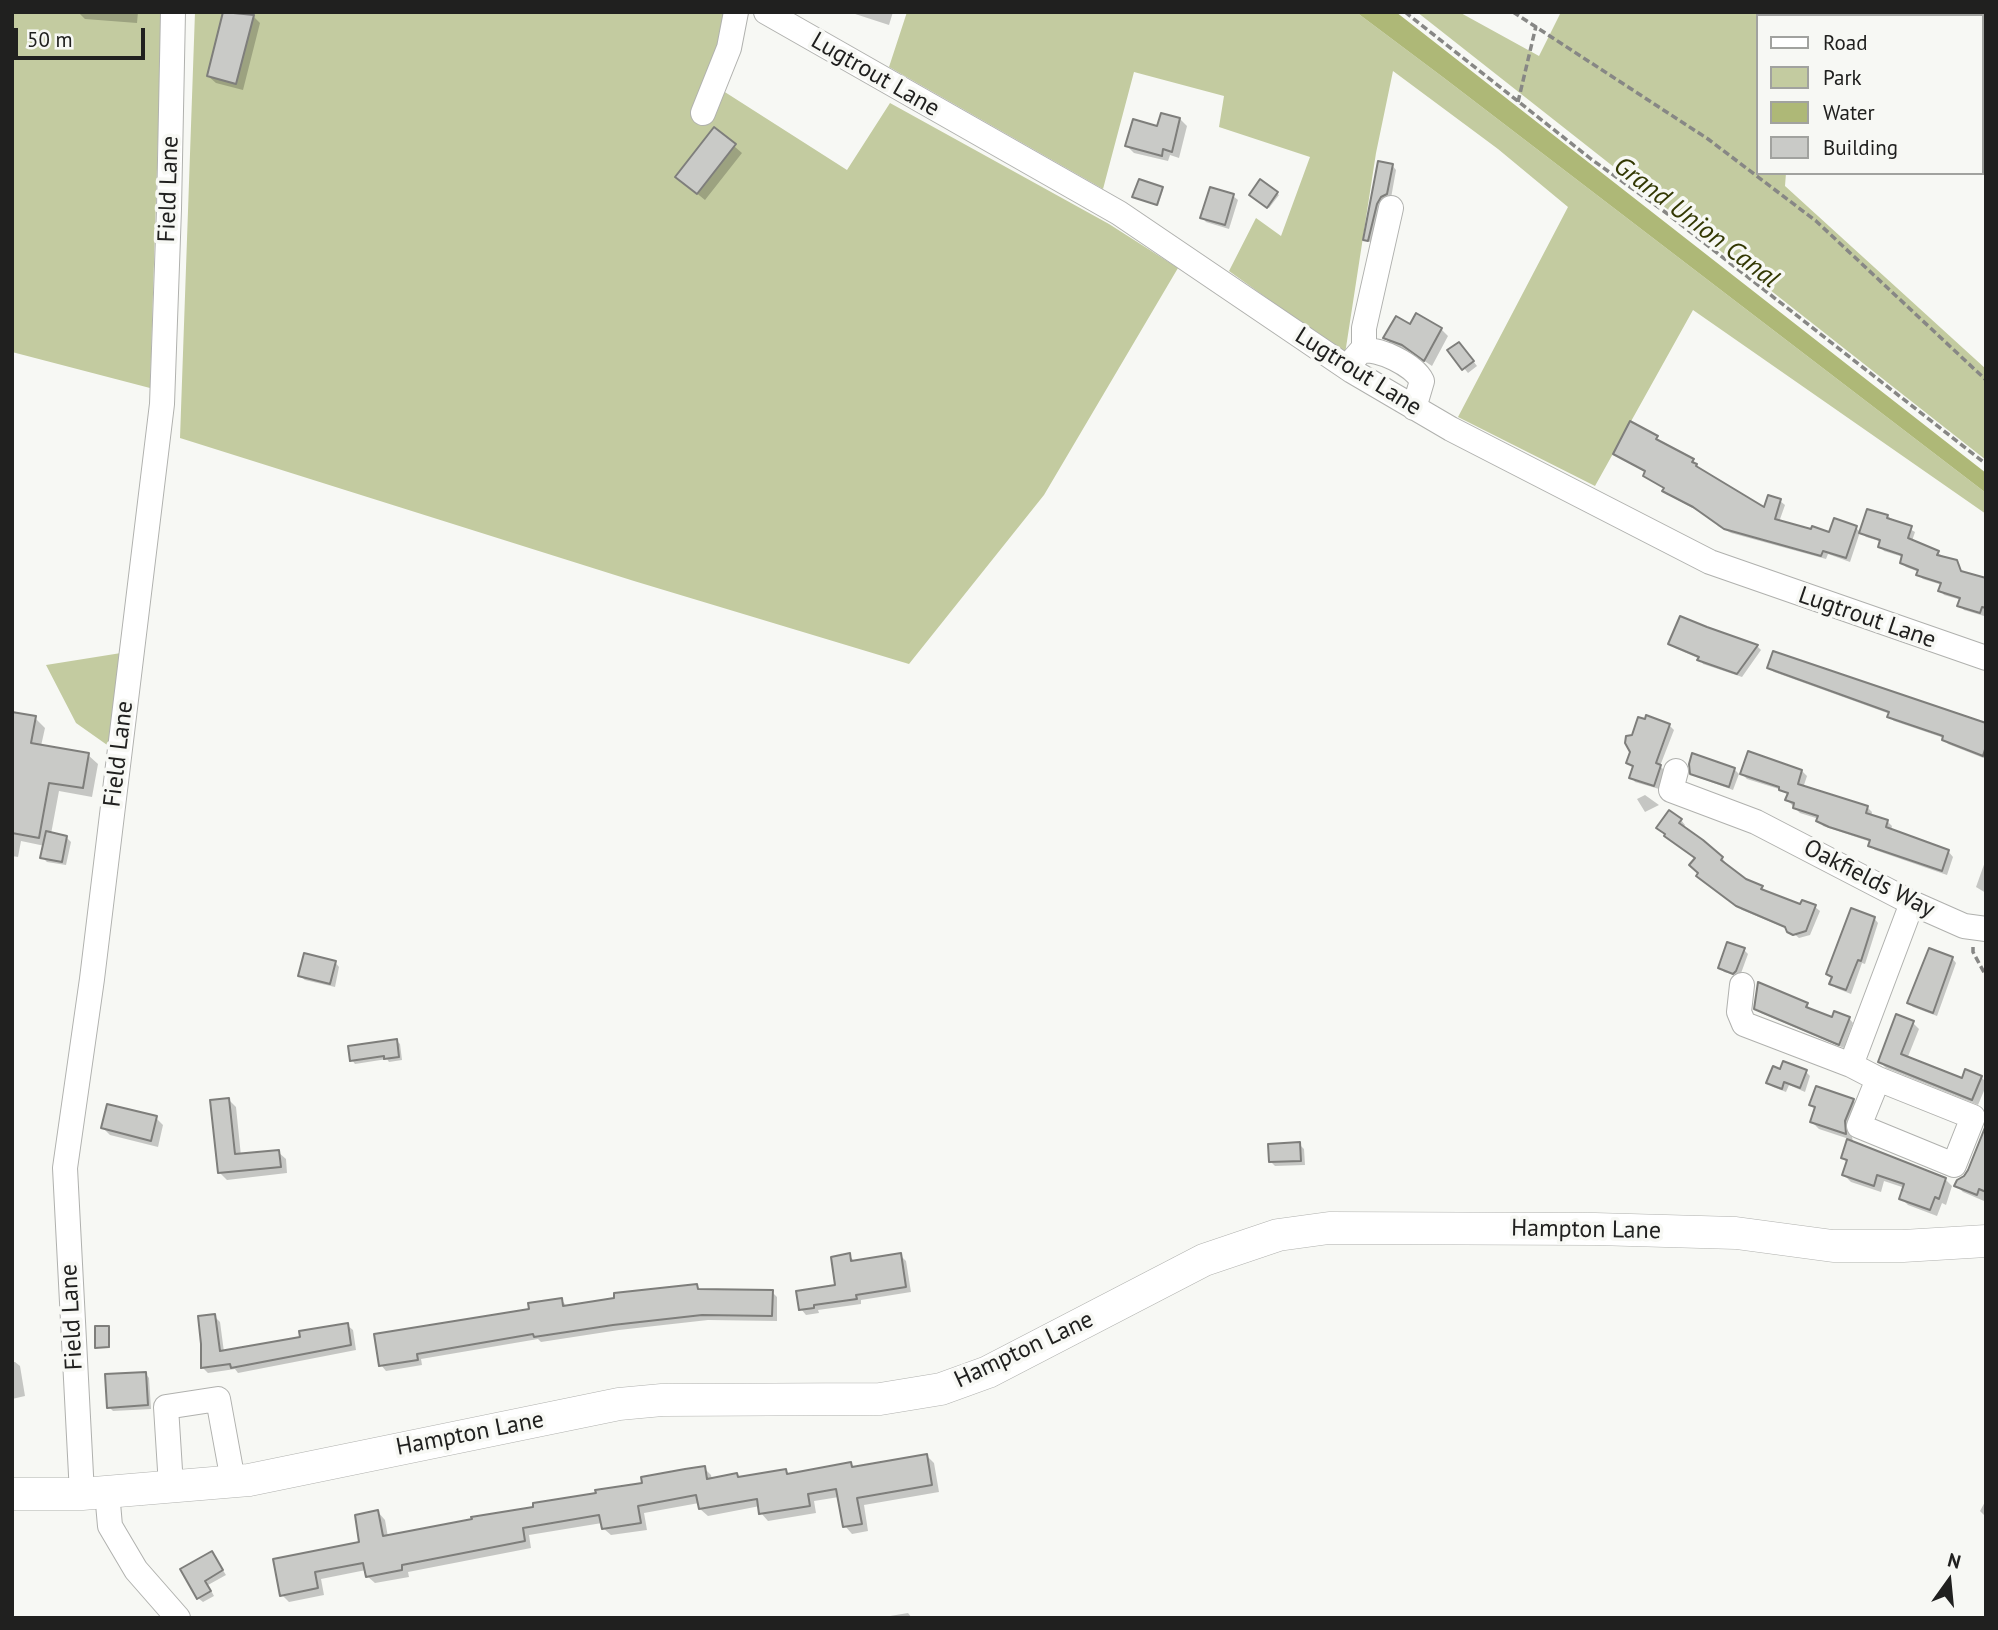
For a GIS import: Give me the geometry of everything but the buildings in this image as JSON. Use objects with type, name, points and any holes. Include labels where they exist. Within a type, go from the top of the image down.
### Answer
[{"type":"main road","name":"Hampton Lane","points":[[12,1494],[94,1493],[233,1481],[619,1404],[662,1399],[880,1399],[941,1389],[988,1372],[1204,1260],[1278,1235],[1328,1228],[1595,1229],[1736,1233],[1833,1246],[1903,1246],[1986,1241]]},
{"type":"street","name":"Field Lane","points":[[173,12],[162,404],[93,966],[65,1168],[94,1493],[136,1570],[178,1618]]},
{"type":"street","points":[[703,113],[729,47],[736,12]]},
{"type":"street","name":"Lugtrout Lane","points":[[766,12],[1119,213],[1355,359],[1414,408],[1451,429],[1710,562],[1986,658]]},
{"type":"street","points":[[1355,359],[1391,208]]},
{"type":"street","name":"Oakfields Way","points":[[1676,771],[1671,790],[1756,822],[1912,903],[1964,926],[1981,929]]},
{"type":"street","points":[[1742,985],[1740,1012],[1744,1024],[1867,1073],[1912,903]]},
{"type":"street","points":[[171,1486],[166,1408],[218,1399],[233,1481]]},
{"type":"path","points":[[1405,12],[1518,103],[1665,212],[1986,464]]},
{"type":"path","points":[[1513,12],[1707,139],[1816,221],[1986,380]]},
{"type":"path","points":[[1518,103],[1536,26]]},
{"type":"path","points":[[1981,929],[1973,952],[1986,976]]},
{"type":"green space","points":[[12,12],[162,12],[150,388],[12,352]]},
{"type":"green space","points":[[195,12],[729,12],[706,80],[847,170],[890,103],[1109,224],[1178,268],[1044,495],[909,664],[634,581],[180,438]]},
{"type":"green space","points":[[907,12],[1356,12],[1986,493],[1986,514],[1693,310],[1595,486],[1458,417],[1568,207],[1498,149],[1393,71],[1376,153],[1345,354],[1229,271],[1256,218],[1281,236],[1310,157],[1219,127],[1224,96],[1134,72],[1103,189],[889,67]]},
{"type":"green space","points":[[1417,12],[1459,12],[1539,56],[1561,12],[1807,12],[1756,14],[1756,175],[1786,175],[1785,186],[1986,369],[1986,460]]},
{"type":"green space","points":[[121,653],[110,747],[76,723],[46,665]]},
{"type":"water","points":[[1356,12],[1396,12],[1986,473],[1986,493],[1444,78]]},
{"type":"water label","name":"Grand Union Canal","points":[[1696,223]]}]
